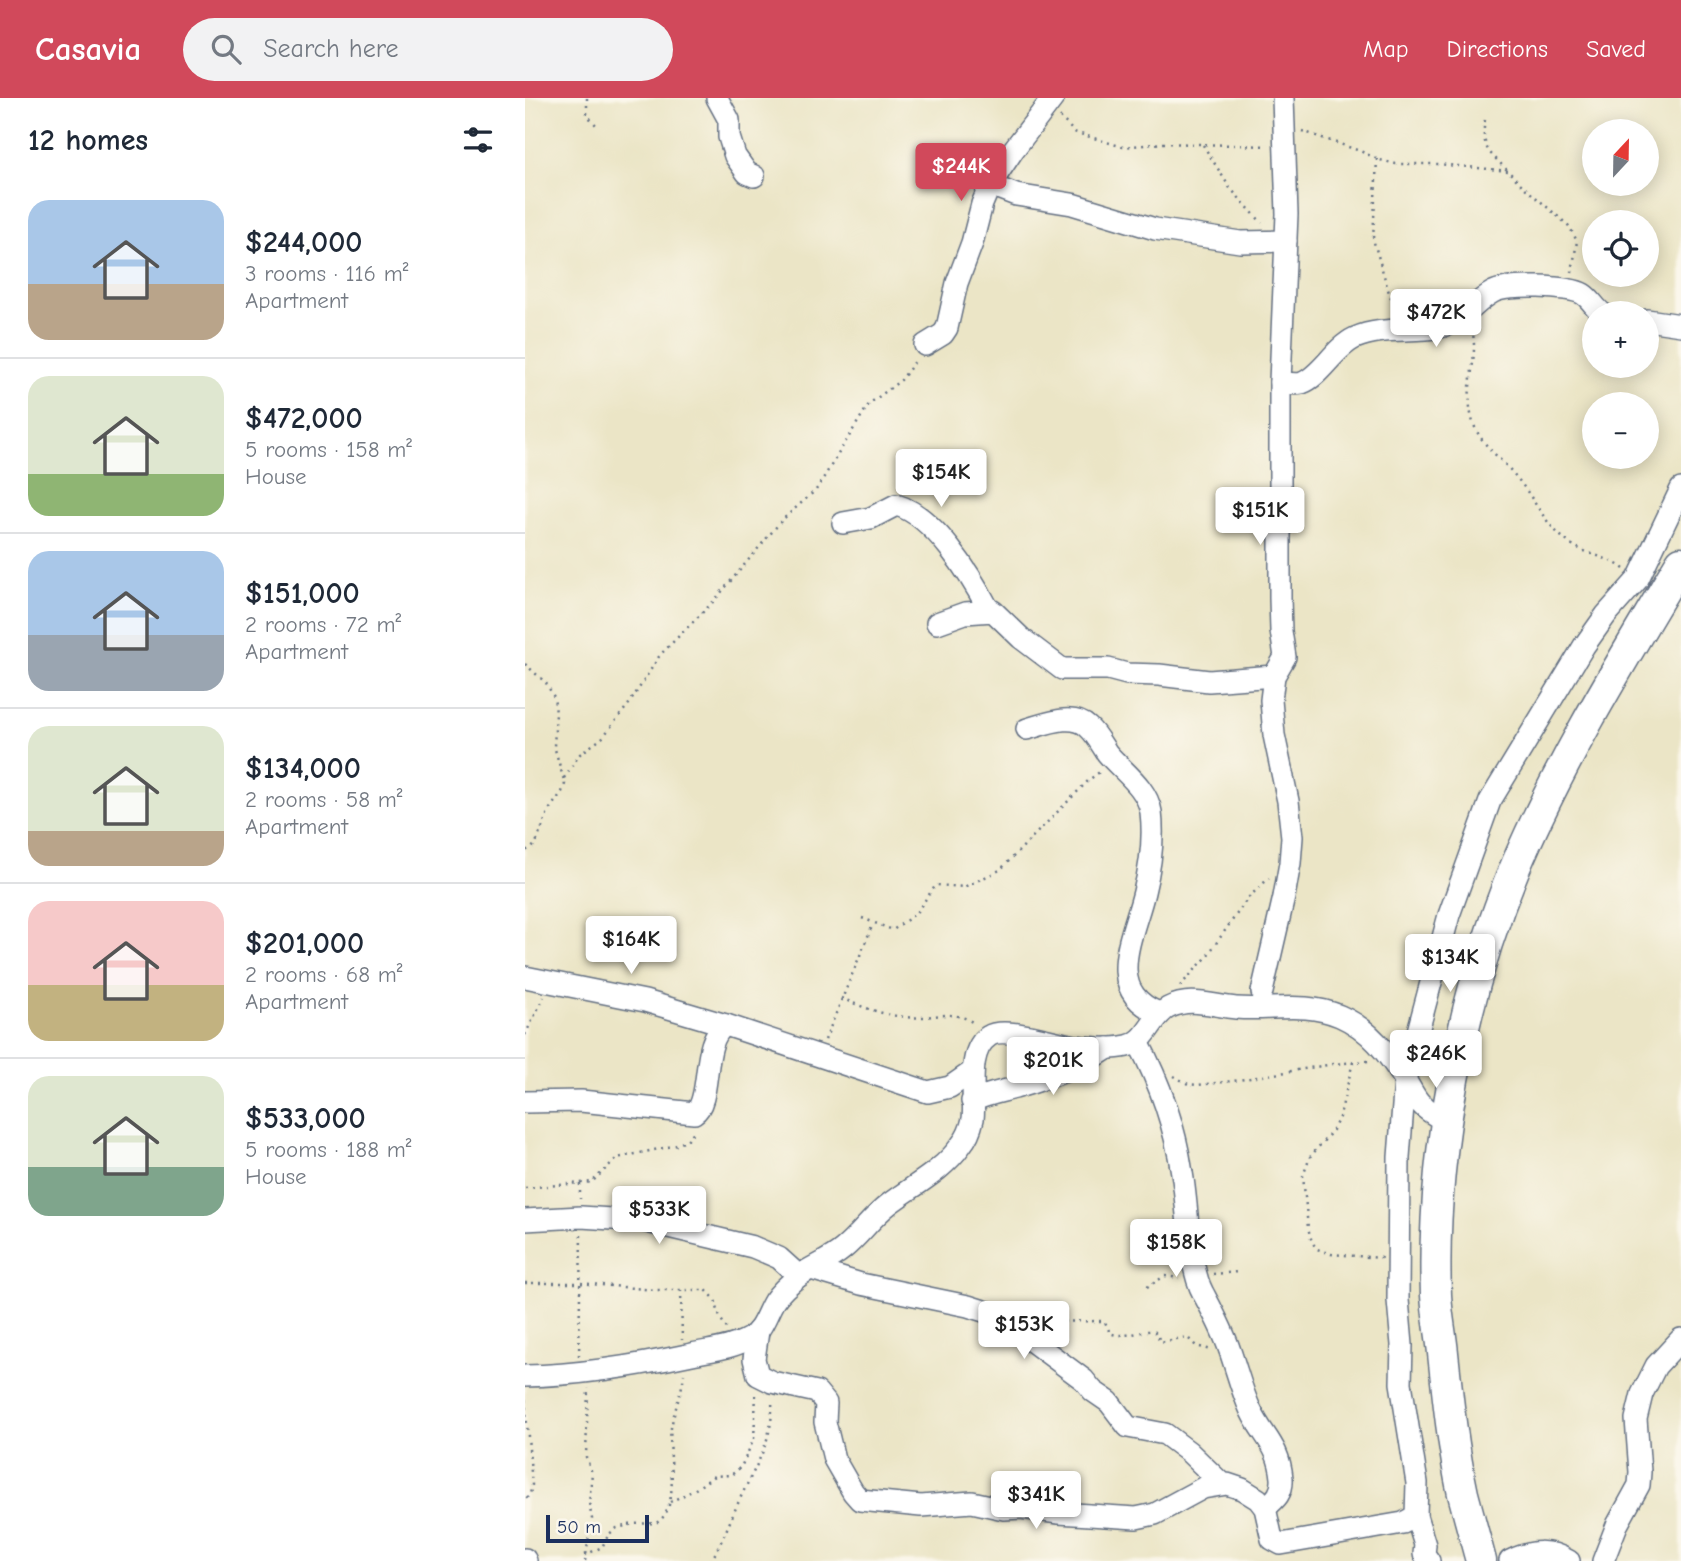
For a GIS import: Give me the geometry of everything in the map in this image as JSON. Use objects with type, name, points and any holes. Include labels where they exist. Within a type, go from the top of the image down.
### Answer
[{"type":"highway","points":[[1481,1561],[1461,1480],[1447,1394],[1436,1295],[1437,1220],[1445,1121],[1476,984],[1514,870],[1570,755],[1681,562]]},
{"type":"street","points":[[717,98],[729,120],[729,136],[735,156],[747,173],[754,176]]},
{"type":"street","points":[[1270,999],[1276,940],[1290,863],[1291,823],[1271,715],[1274,676],[1285,657],[1280,598],[1280,382],[1285,137],[1283,98]]},
{"type":"street","points":[[925,345],[943,334],[947,328],[957,283],[990,186],[1014,149],[1052,100]]},
{"type":"street","points":[[990,186],[1016,195],[1072,204],[1155,229],[1240,242],[1282,241]]},
{"type":"street","points":[[1280,382],[1301,383],[1348,342],[1358,337],[1375,332],[1418,330],[1456,323],[1496,290],[1572,289],[1583,293],[1591,301]]},
{"type":"street","points":[[1659,322],[1681,325]]},
{"type":"street","points":[[1429,1561],[1416,1516],[1417,1483],[1401,1383],[1402,1345],[1398,1300],[1399,1073],[1449,915],[1490,801],[1584,646],[1606,615],[1638,579],[1681,489]]},
{"type":"street","points":[[843,523],[871,518],[896,505],[908,509],[953,552],[989,610]]},
{"type":"street","points":[[937,624],[965,613],[989,610],[1062,669],[1108,669],[1127,674],[1159,674],[1209,681],[1274,676]]},
{"type":"street","points":[[1027,729],[1063,720],[1083,722],[1141,788],[1151,811],[1148,876],[1131,934],[1126,974],[1132,995],[1157,1010]]},
{"type":"street","points":[[525,977],[645,1001],[927,1092],[938,1092],[950,1087],[973,1071]]},
{"type":"street","points":[[1157,1010],[1180,1002],[1214,1005],[1270,999],[1318,1009],[1354,1022],[1369,1034],[1420,1103],[1445,1121]]},
{"type":"street","points":[[1157,1010],[1144,1045],[1175,1138],[1197,1276],[1230,1349],[1250,1410],[1268,1436],[1279,1462],[1281,1491],[1265,1508]]},
{"type":"street","points":[[525,1102],[581,1101],[686,1113],[699,1110],[712,1046],[719,1031],[726,1025]]},
{"type":"street","points":[[1144,1045],[1108,1048],[1075,1046],[1009,1033],[988,1036],[982,1044],[973,1071],[973,1117],[970,1131],[949,1160],[887,1206],[843,1249],[805,1273],[776,1298],[758,1331],[754,1359],[765,1379],[822,1395],[826,1403],[825,1422],[834,1459],[853,1492],[865,1501],[921,1506],[972,1502],[1004,1510],[1021,1508],[1136,1518],[1154,1514],[1196,1491],[1221,1483]]},
{"type":"street","points":[[972,1101],[990,1093],[1069,1070],[1108,1048]]},
{"type":"street","points":[[525,1220],[581,1217],[643,1221],[730,1241],[779,1258],[805,1273],[968,1306],[1002,1319],[1084,1380],[1093,1391],[1109,1402],[1128,1427],[1165,1434],[1189,1452],[1221,1483],[1242,1489],[1258,1499],[1265,1508],[1272,1539],[1281,1544],[1403,1524],[1416,1516]]},
{"type":"street","points":[[525,1376],[617,1370],[738,1343],[758,1331]]},
{"type":"street","points":[[1603,1561],[1617,1525],[1639,1485],[1636,1419],[1642,1394],[1655,1366],[1681,1339]]},
{"type":"street","points":[[1510,1561],[1533,1552],[1545,1551],[1558,1554],[1569,1561]]},
{"type":"path","points":[[587,98],[586,111],[597,127]]},
{"type":"path","points":[[1052,100],[1067,126],[1075,132],[1120,147],[1164,143],[1202,145],[1285,137],[1350,147],[1396,164],[1439,164],[1509,171]]},
{"type":"path","points":[[1485,120],[1485,145],[1569,226],[1577,241],[1572,268],[1572,289]]},
{"type":"path","points":[[1202,145],[1230,188],[1282,241]]},
{"type":"path","points":[[1377,159],[1373,242],[1390,296],[1418,330]]},
{"type":"path","points":[[1467,314],[1473,331],[1474,353],[1469,396],[1476,432],[1487,448],[1517,478],[1538,512],[1553,529],[1572,545],[1614,561],[1638,579]]},
{"type":"path","points":[[564,778],[580,754],[601,738],[629,704],[660,656],[714,601],[768,534],[794,507],[816,490],[869,404],[901,380],[925,345]]},
{"type":"path","points":[[525,664],[546,683],[554,696],[554,746],[564,778],[562,792],[549,810],[536,843],[525,851]]},
{"type":"path","points":[[862,918],[886,929],[899,927],[915,914],[936,885],[964,887],[1000,870],[1090,779],[1101,771],[1121,768]]},
{"type":"path","points":[[1157,1010],[1205,960],[1248,898],[1290,863]]},
{"type":"path","points":[[818,1056],[873,923]]},
{"type":"path","points":[[525,1035],[536,1009],[555,982]]},
{"type":"path","points":[[841,998],[871,1010],[908,1017],[962,1016],[988,1036]]},
{"type":"path","points":[[1144,1045],[1181,1081],[1197,1085],[1353,1062],[1371,1061],[1399,1073]]},
{"type":"path","points":[[1353,1062],[1340,1115],[1333,1130],[1310,1157],[1303,1176],[1308,1228],[1317,1249],[1331,1254],[1400,1258]]},
{"type":"path","points":[[525,1188],[592,1182],[617,1158],[677,1145],[687,1140],[698,1127],[699,1110]]},
{"type":"path","points":[[581,1217],[580,1283],[586,1457],[592,1473],[592,1519],[585,1561]]},
{"type":"path","points":[[1147,1287],[1165,1276],[1185,1279],[1238,1272]]},
{"type":"path","points":[[525,1283],[698,1289],[712,1294],[719,1318],[738,1343]]},
{"type":"path","points":[[585,1555],[602,1547],[609,1534],[617,1528],[660,1522],[666,1514],[670,1502],[670,1438],[684,1374],[681,1290]]},
{"type":"path","points":[[1002,1319],[1029,1322],[1102,1321],[1110,1333],[1119,1337],[1149,1330],[1154,1332],[1161,1342],[1187,1337],[1200,1348],[1230,1349]]},
{"type":"path","points":[[670,1502],[714,1476],[731,1475],[741,1467],[754,1438],[765,1379]]},
{"type":"path","points":[[711,1561],[762,1455],[772,1420],[765,1379]]},
{"type":"path","points":[[525,1400],[532,1485],[525,1500]]}]
